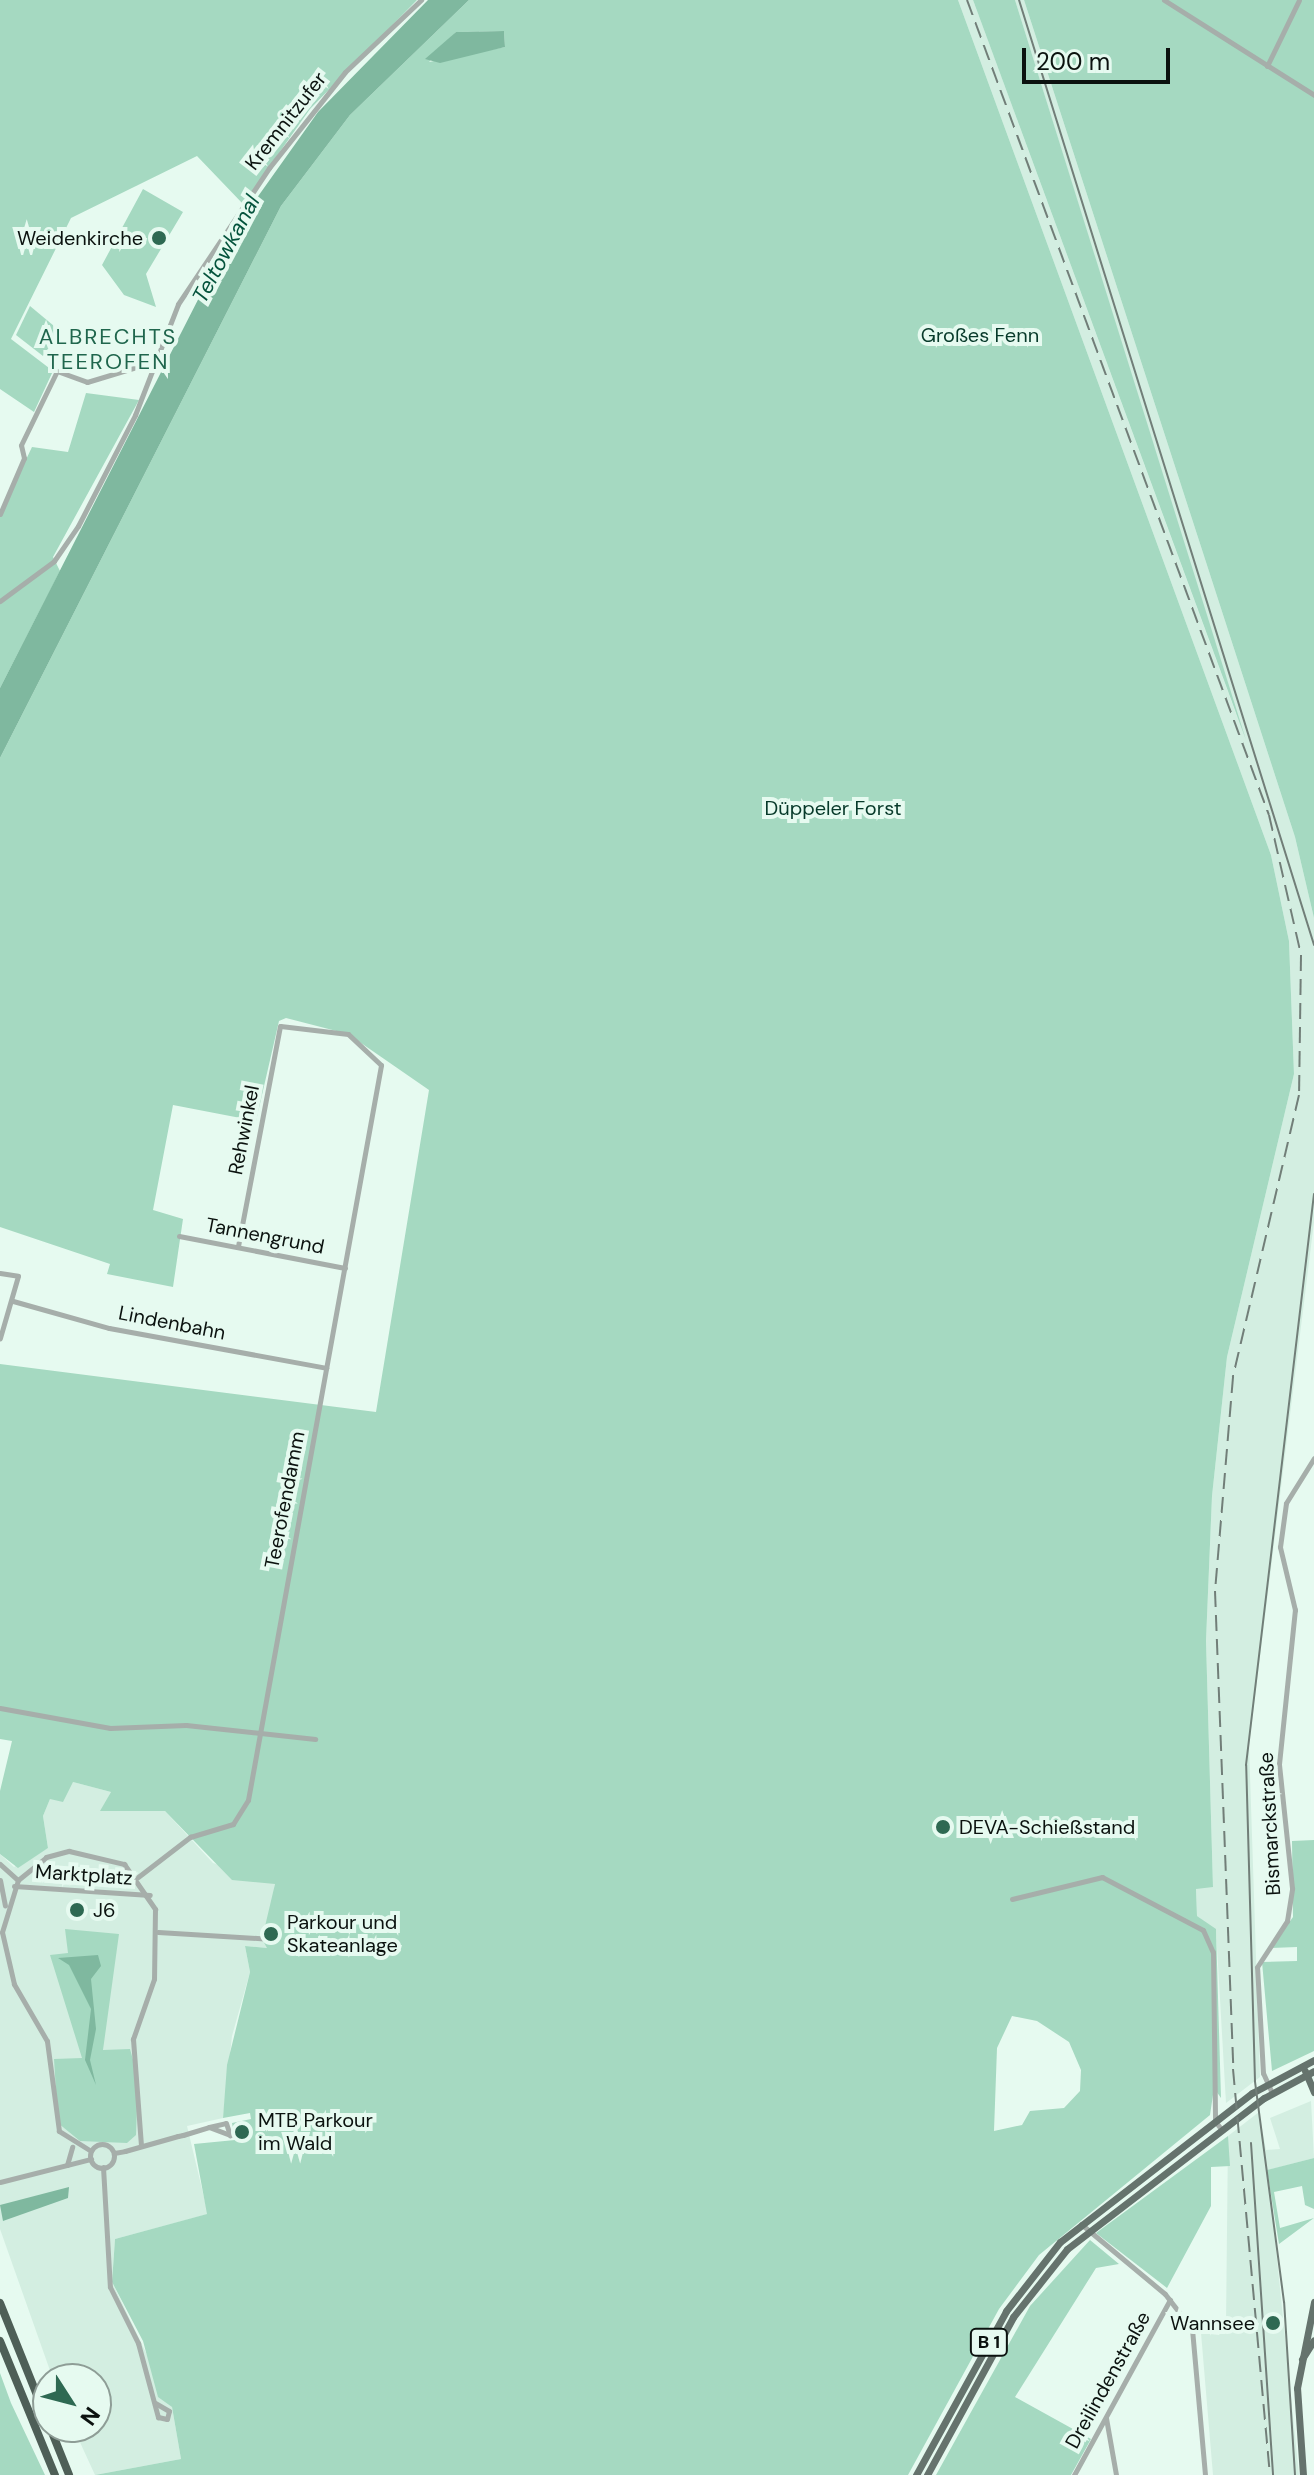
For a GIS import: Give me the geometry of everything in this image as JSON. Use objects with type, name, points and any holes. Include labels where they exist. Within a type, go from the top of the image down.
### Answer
[{"type":"highway","points":[[0,2303],[69,2475]]},
{"type":"highway","points":[[0,2341],[55,2475]]},
{"type":"main road","name":"B 1","points":[[916,2475],[1017,2295],[1084,2226],[1215,2121],[1268,2083],[1311,2068]]},
{"type":"main road","name":"B 1","points":[[927,2475],[1018,2310],[1084,2226],[1311,2068]]},
{"type":"main road","points":[[1311,2068],[1314,2092]]},
{"type":"main road","points":[[1303,2475],[1302,2359],[1311,2339],[1314,2302]]},
{"type":"street","name":"Kremnitzufer","points":[[150,363],[171,318],[312,110],[421,0]]},
{"type":"street","points":[[1164,0],[1314,95]]},
{"type":"street","points":[[1267,66],[1299,0]]},
{"type":"street","points":[[0,514],[24,458],[21,445],[57,371],[87,382],[150,363]]},
{"type":"street","points":[[0,601],[54,561],[78,526],[135,415],[150,363]]},
{"type":"street","name":"Rehwinkel","points":[[238,1247],[285,1021],[348,1034],[380,1069]]},
{"type":"street","name":"Teerofendamm","points":[[138,1877],[190,1837],[241,1818],[380,1069]]},
{"type":"street","name":"Tannengrund","points":[[179,1236],[345,1268]]},
{"type":"street","points":[[0,1273],[18,1276],[0,1338]]},
{"type":"street","name":"Lindenbahn","points":[[13,1301],[125,1331],[326,1368]]},
{"type":"street","name":"Bismarckstraße","points":[[1272,2093],[1268,2083],[1258,1958],[1284,1926],[1292,1888],[1279,1764],[1295,1610],[1280,1547],[1286,1503],[1314,1458]]},
{"type":"street","points":[[0,1708],[110,1728],[258,1731],[315,1739]]},
{"type":"street","points":[[5,1906],[16,1883],[46,1857],[82,1850],[113,1858],[138,1877],[151,1895],[158,1932],[152,1986],[133,2039],[141,2146]]},
{"type":"street","points":[[0,1864],[16,1883]]},
{"type":"street","points":[[1012,1899],[1102,1877],[1203,1930],[1213,1952],[1215,2121],[1221,2129]]},
{"type":"street","points":[[0,1880],[5,1906],[2,1932],[14,1984],[47,2041],[52,2114],[72,2146],[69,2162]]},
{"type":"street","name":"Marktplatz","points":[[16,1883],[151,1895]]},
{"type":"street","points":[[158,1932],[272,1939]]},
{"type":"street","points":[[155,2403],[138,2343],[110,2287],[103,2167],[114,2153],[209,2127]]},
{"type":"street","points":[[72,2146],[91,2151],[103,2144],[114,2153]]},
{"type":"street","points":[[91,2151],[91,2159]]},
{"type":"street","points":[[0,2182],[69,2162],[91,2159],[103,2167]]},
{"type":"street","points":[[1084,2226],[1170,2300],[1192,2329],[1205,2475]]},
{"type":"street","name":"Dreilindenstraße","points":[[1074,2475],[1170,2300]]},
{"type":"street","points":[[1192,2329],[1212,2328]]},
{"type":"street","points":[[1106,2418],[1116,2475]]},
{"type":"shaded area","points":[[958,0],[973,0],[1238,719],[1015,0],[1024,0],[1295,837],[1314,918],[1314,1222],[1249,1745],[1260,2077],[1226,2103],[1216,1930],[1197,1916],[1196,1888],[1213,1886],[1206,1641],[1212,1496],[1227,1357],[1294,1074],[1289,941],[1271,855]]},
{"type":"shaded area","points":[[73,1782],[111,1792],[101,1811],[165,1811],[213,1863],[275,1883],[267,1948],[245,1946],[250,1972],[232,2036],[223,2118],[187,2126],[208,2214],[115,2239],[112,2282],[172,2407],[181,2459],[95,2475],[80,2443],[112,2443],[112,2363],[47,2363],[0,2229],[0,1854],[14,1867],[48,1848],[43,1816],[50,1799]]},
{"type":"shaded area","points":[[1311,2101],[1314,2158],[1268,2170],[1299,2475],[1213,2475],[1201,2333],[1219,2335],[1226,2324],[1228,2136],[1259,2112],[1266,2150],[1280,2149],[1270,2118]]},
{"type":"green space","points":[[0,0],[417,0],[310,109],[243,204],[197,156],[71,218],[11,339],[53,371],[34,412],[0,389]]},
{"type":"green space","name":"Düppeler Forst","points":[[469,0],[958,0],[1271,855],[1289,941],[1294,1074],[1227,1357],[1212,1496],[1206,1641],[1213,1887],[1196,1889],[1197,1916],[1216,1929],[1221,2098],[1214,2088],[1210,2115],[1039,2255],[999,2309],[908,2475],[95,2475],[181,2459],[172,2407],[158,2397],[143,2341],[112,2282],[115,2239],[207,2214],[194,2144],[235,2140],[232,2123],[251,2119],[250,2113],[223,2118],[227,2065],[250,1972],[245,1946],[267,1948],[262,1939],[275,1884],[232,1880],[165,1811],[100,1811],[111,1792],[73,1782],[63,1802],[50,1799],[43,1816],[48,1848],[18,1868],[0,1854],[0,1791],[12,1741],[0,1739],[0,1364],[376,1412],[429,1090],[348,1034],[286,1018],[279,1021],[256,1121],[173,1105],[153,1210],[183,1219],[173,1287],[107,1274],[110,1264],[0,1227],[0,758],[281,206],[350,115]],"holes":[[[504,31],[505,47],[429,62],[456,32]],[[1012,2016],[1037,2021],[1069,2042],[1081,2070],[1080,2091],[1064,2108],[1030,2111],[1022,2125],[994,2131],[997,2048]]]},
{"type":"green space","points":[[973,0],[1015,0],[1246,740]]},
{"type":"green space","points":[[1024,0],[1314,0],[1314,918],[1295,837]]},
{"type":"green space","points":[[143,189],[183,212],[146,274],[156,307],[124,295],[102,265]]},
{"type":"green space","points":[[30,306],[60,331],[43,356],[16,335]]},
{"type":"green space","points":[[86,393],[139,400],[53,557],[60,571],[0,688],[0,514],[32,447],[68,452]]},
{"type":"green space","points":[[1314,1840],[1314,2051],[1272,2071],[1262,1962],[1297,1961],[1297,1947],[1271,1948],[1293,1917],[1292,1841]]},
{"type":"green space","points":[[65,1929],[119,1934],[103,2050],[130,2049],[138,2078],[136,2135],[127,2143],[80,2141],[58,2123],[54,2059],[82,2058],[50,1955],[68,1953]]},
{"type":"green space","points":[[1228,2136],[1230,2166],[1211,2167],[1211,2206],[1167,2288],[1096,2233]]},
{"type":"green space","points":[[1314,2158],[1314,2209],[1305,2205],[1302,2186],[1274,2192],[1280,2228],[1314,2218],[1279,2244],[1267,2170]]},
{"type":"green space","points":[[1090,2240],[1119,2264],[1096,2268],[1015,2397],[1091,2439],[1071,2475],[936,2475],[1030,2306]]},
{"type":"green space","points":[[0,2373],[11,2403],[45,2475],[0,2475]]},
{"type":"water","name":"Teltowkanal","points":[[428,0],[469,0],[350,115],[281,206],[0,758],[0,688],[232,233],[318,112]]},
{"type":"water","points":[[504,31],[505,47],[440,63],[425,59],[456,32]]},
{"type":"water","points":[[98,1955],[101,1966],[91,1979],[96,2029],[90,2060],[96,2085],[85,2060],[91,2009],[69,1965],[58,1958]]},
{"type":"water","points":[[69,2187],[68,2198],[3,2221],[0,2205]]},
{"type":"tram line","points":[[1019,0],[1314,945]]},
{"type":"tram line","points":[[1295,2475],[1284,2302],[1255,2081],[1246,1765],[1314,1194]]},
{"type":"tram line","points":[[1251,2143],[1273,2475]]},
{"type":"railway","points":[[967,0],[1269,815],[1301,955],[1299,1095],[1233,1377],[1215,1591],[1233,2069],[1270,2475]]},
{"type":"place","name":"Weidenkirche","points":[[159,238]]},
{"type":"place","name":"DEVA-Schießstand","points":[[943,1827]]},
{"type":"place","name":"J6","points":[[77,1910]]},
{"type":"place","name":"Parkour und Skateanlage","points":[[271,1934]]},
{"type":"place","name":"MTB Parkour im Wald","points":[[242,2132]]},
{"type":"place","name":"Wannsee","points":[[1273,2323]]},
{"type":"district","name":"ALBRECHTS TEEROFEN","points":[[108,348]]},
{"type":"park label","name":"Großes Fenn","points":[[980,335]]}]
